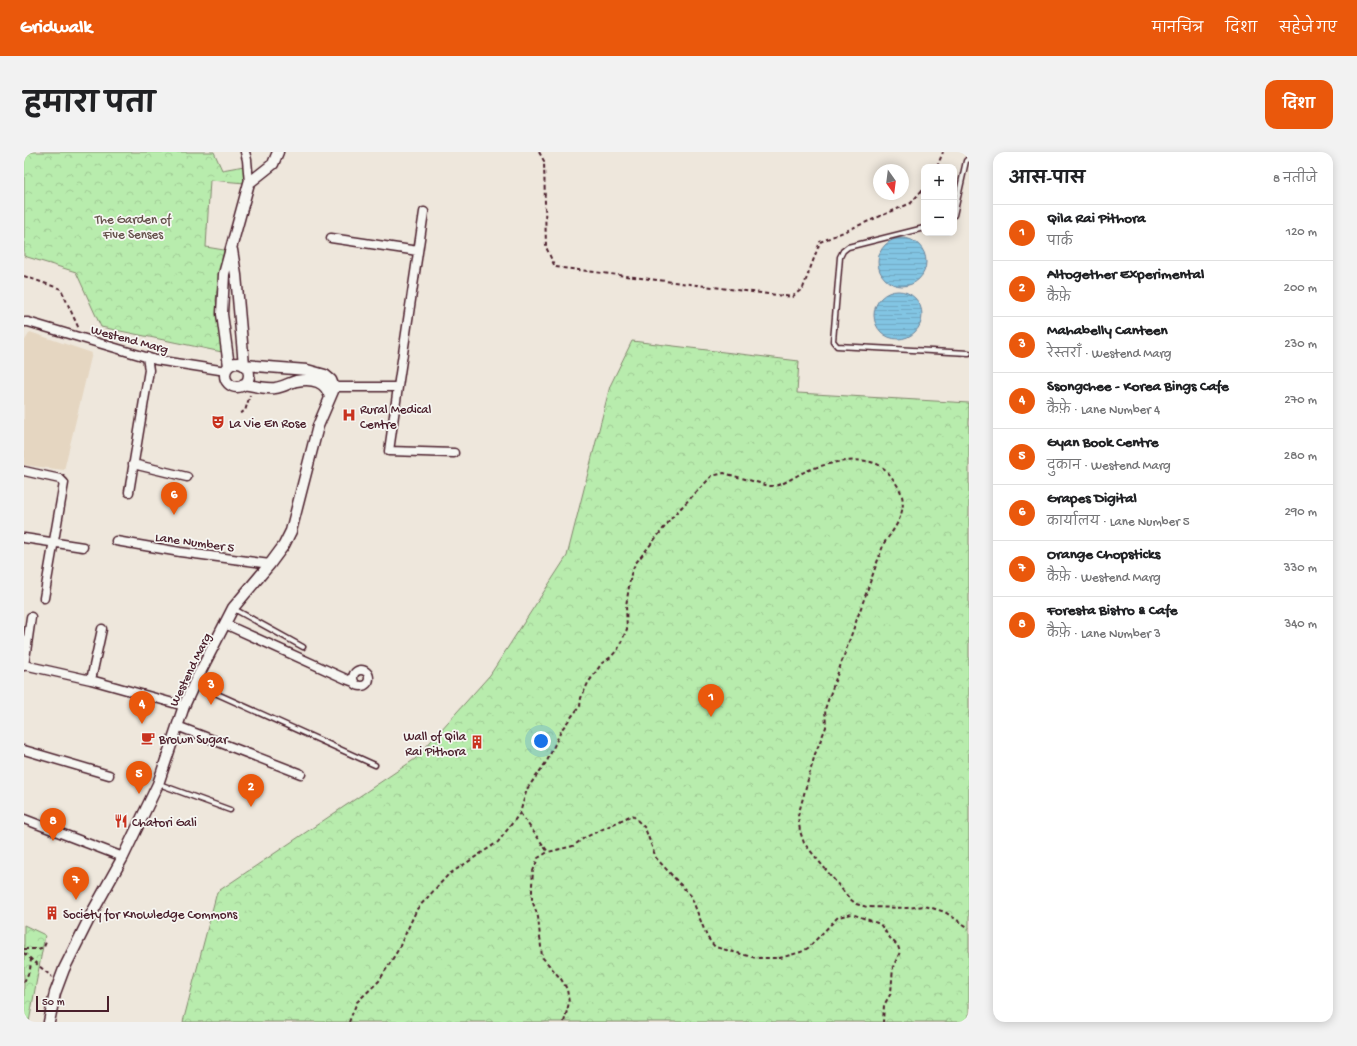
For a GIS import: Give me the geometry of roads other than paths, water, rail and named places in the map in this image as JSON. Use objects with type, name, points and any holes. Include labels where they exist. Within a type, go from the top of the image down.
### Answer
[{"type":"street","points":[[249,183],[273,164],[278,152]]},
{"type":"street","points":[[246,153],[249,183],[232,250],[224,274],[222,314],[227,369],[226,380],[230,384],[236,386],[248,385],[270,388],[278,388],[296,381],[306,380],[317,382],[325,386],[330,398]]},
{"type":"street","points":[[424,212],[389,452],[454,453]]},
{"type":"street","points":[[331,238],[418,251]]},
{"type":"street","points":[[232,250],[236,275],[244,365],[249,373],[248,385]]},
{"type":"street","name":"Westend Marg","points":[[26,322],[147,357],[227,369],[236,363],[244,365],[307,370],[329,377],[334,387],[318,426],[291,531],[284,545],[270,564],[233,608],[194,684],[184,706],[158,784],[123,857],[93,911],[64,969],[54,993],[49,1022]]},
{"type":"street","points":[[129,492],[149,370],[147,357]]},
{"type":"street","points":[[334,387],[398,387]]},
{"type":"street","points":[[134,464],[187,477]]},
{"type":"street","points":[[24,471],[60,479],[64,482],[44,598]]},
{"type":"street","points":[[24,538],[83,546]]},
{"type":"street","name":"Lane Number 5","points":[[116,541],[180,552],[270,564]]},
{"type":"street","points":[[31,618],[24,666],[90,680],[184,706]]},
{"type":"street","points":[[225,624],[354,682]]},
{"type":"street","points":[[90,680],[102,628]]},
{"type":"street","points":[[177,726],[301,774]]},
{"type":"street","points":[[24,750],[110,775]]},
{"type":"street","points":[[24,819],[123,857]]},
{"type":"lane","points":[[957,202],[966,161],[969,158]]},
{"type":"lane","points":[[921,229],[848,247],[843,251],[840,257],[833,341],[837,346],[969,352]]},
{"type":"lane","points":[[233,608],[303,647]]},
{"type":"lane","points":[[194,684],[375,765]]},
{"type":"lane","points":[[158,784],[230,810]]},
{"type":"water","points":[[902,238],[911,240],[919,245],[924,253],[926,262],[924,271],[919,279],[911,284],[902,286],[893,284],[885,279],[880,271],[878,262],[880,253],[885,245],[893,240]]},
{"type":"water","points":[[898,291],[907,293],[915,298],[920,306],[922,315],[920,324],[915,332],[907,337],[898,339],[889,337],[881,332],[876,324],[874,315],[876,306],[881,298],[889,293]]},
{"type":"place","name":"Rural Medical Centre","points":[[349,415]]},
{"type":"place","name":"La Vie En Rose","points":[[218,422]]},
{"type":"place","name":"Grapes Digital","points":[[174,515]]},
{"type":"place","name":"Mahabelly Canteen","points":[[211,705]]},
{"type":"place","name":"Qila Rai Pithora","points":[[711,717]]},
{"type":"place","name":"Ssongchee - Korea Bings Cafe","points":[[142,724]]},
{"type":"place","name":"Brown Sugar","points":[[148,738]]},
{"type":"place","name":"Wall of Qila Rai Pithora","points":[[477,742]]},
{"type":"place","name":"Gyan Book Centre","points":[[139,794]]},
{"type":"place","name":"Altogether Experimental","points":[[251,807]]},
{"type":"place","name":"Chatori Gali","points":[[121,821]]},
{"type":"place","name":"Foresta Bistro & Cafe","points":[[53,841]]},
{"type":"place","name":"Orange Chopsticks","points":[[76,900]]},
{"type":"place","name":"Society for Knowledge Commons","points":[[52,913]]},
{"type":"park label","name":"The Garden of Five Senses","points":[[133,226]]}]
